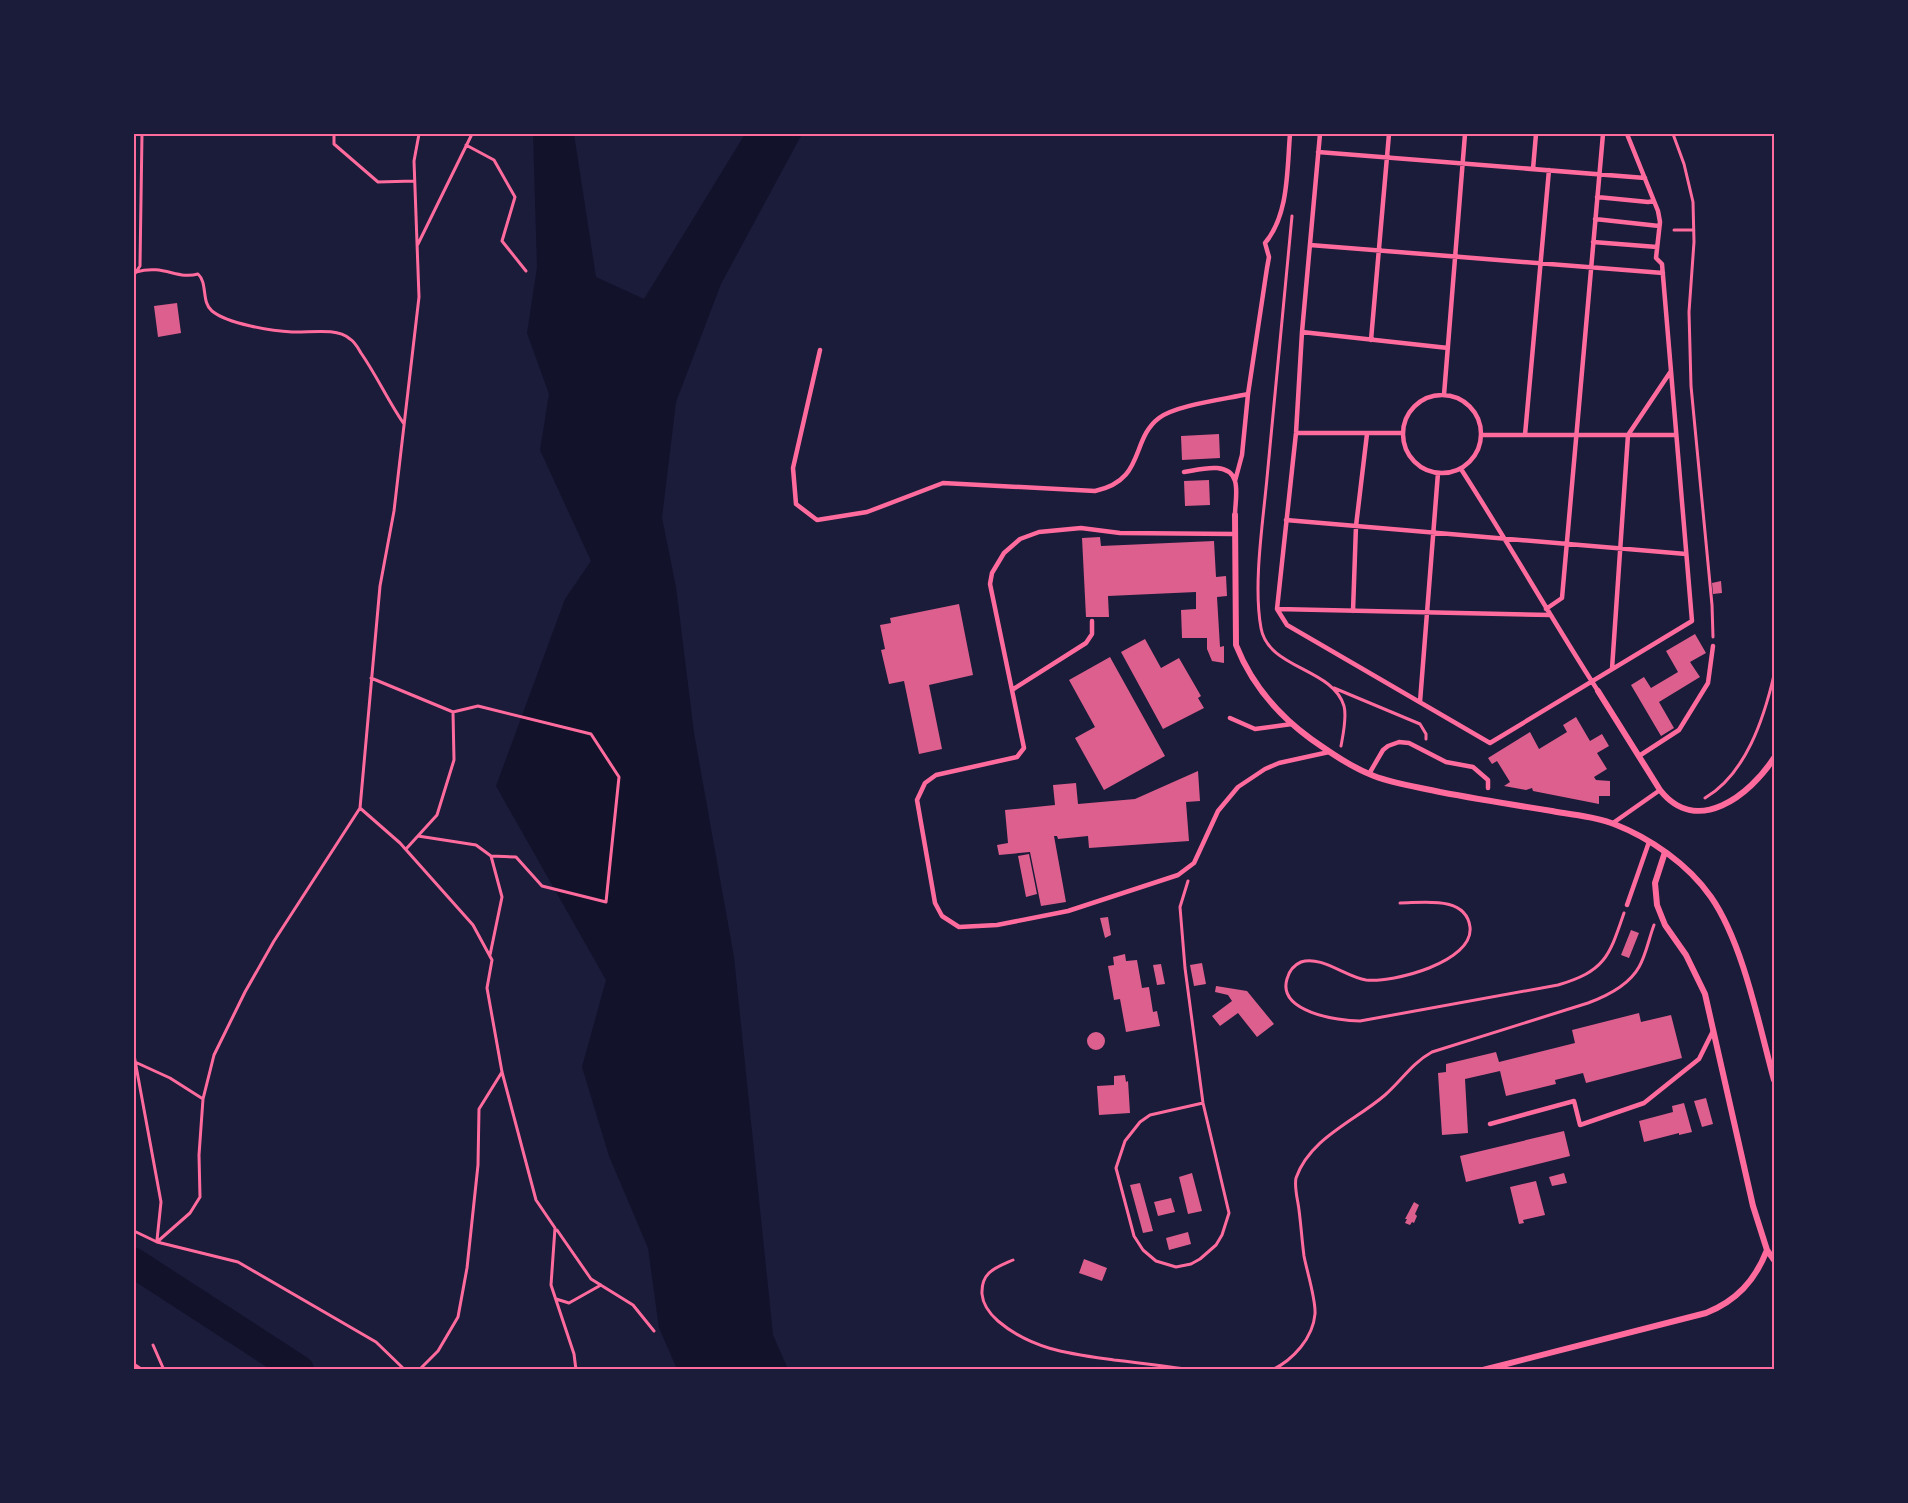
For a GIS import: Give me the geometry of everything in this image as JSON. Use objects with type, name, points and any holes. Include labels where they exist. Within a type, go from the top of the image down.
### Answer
[{"type":"street","points":[[1235,515],[1236,645],[1244,664],[1261,690],[1292,724],[1329,752],[1370,774],[1397,783],[1613,823],[1665,852],[1701,885],[1725,920],[1745,973],[1774,1080]]},
{"type":"street","points":[[1598,691],[1660,790],[1673,804],[1684,809],[1700,812],[1732,800],[1758,779],[1774,758]]},
{"type":"street","points":[[1665,852],[1655,883],[1659,911],[1665,925],[1686,955],[1705,994],[1739,1148],[1767,1250],[1774,1260]]},
{"type":"street","points":[[1483,1370],[1712,1311],[1730,1301],[1749,1283],[1767,1250]]},
{"type":"street","points":[[134,1366],[140,1370]]},
{"type":"lane","points":[[1235,515],[1235,481],[1242,454],[1248,394],[1268,268],[1269,257],[1265,243],[1275,229],[1281,210],[1290,134]]},
{"type":"lane","points":[[1320,134],[1302,332],[1296,433],[1277,609],[1287,624],[1490,742],[1692,621],[1663,273],[1662,264],[1656,258],[1658,211],[1627,134]]},
{"type":"lane","points":[[1371,340],[1389,134]]},
{"type":"lane","points":[[1444,395],[1465,134]]},
{"type":"lane","points":[[1533,169],[1536,134]]},
{"type":"lane","points":[[1546,609],[1562,598],[1603,134]]},
{"type":"lane","points":[[1318,153],[1645,178]]},
{"type":"lane","points":[[1526,435],[1549,170]]},
{"type":"lane","points":[[1597,197],[1654,201]]},
{"type":"lane","points":[[1595,219],[1659,226]]},
{"type":"lane","points":[[1593,242],[1657,247]]},
{"type":"lane","points":[[1310,246],[1663,273]]},
{"type":"lane","points":[[1302,332],[1448,348]]},
{"type":"lane","points":[[819,350],[792,468],[796,504],[817,520],[867,512],[943,483],[1095,491],[1104,489],[1119,482],[1131,469],[1150,428],[1160,417],[1174,411],[1248,394]]},
{"type":"lane","points":[[1612,669],[1628,435],[1671,371]]},
{"type":"lane","points":[[1444,395],[1463,400],[1472,408],[1478,418],[1481,435],[1477,452],[1470,462],[1450,473],[1438,473],[1426,471],[1408,456],[1402,433],[1404,421],[1418,402],[1428,397],[1444,395]]},
{"type":"lane","points":[[1296,433],[1402,433]]},
{"type":"lane","points":[[1353,611],[1356,526],[1367,434]]},
{"type":"lane","points":[[1481,435],[1676,435]]},
{"type":"lane","points":[[1184,472],[1223,469],[1230,473],[1235,481]]},
{"type":"lane","points":[[1461,469],[1598,691]]},
{"type":"lane","points":[[1420,702],[1438,473]]},
{"type":"lane","points":[[1286,520],[1686,554]]},
{"type":"lane","points":[[1235,534],[1120,533],[1081,528],[1039,532],[1011,545],[997,562],[990,584],[1024,744],[1021,754],[1013,759],[936,776],[925,783],[918,794],[917,800],[935,903],[942,916],[953,924],[966,928],[997,925],[1068,911],[1178,875],[1194,863],[1218,811],[1238,787],[1264,769],[1279,763],[1329,752]]},
{"type":"lane","points":[[1277,609],[1550,615]]},
{"type":"lane","points":[[1012,690],[1086,643],[1092,634],[1092,621]]},
{"type":"lane","points":[[1639,756],[1679,730],[1708,683],[1713,646]]},
{"type":"lane","points":[[1230,718],[1256,729],[1292,724]]},
{"type":"lane","points":[[1370,774],[1388,746],[1404,742],[1446,762],[1473,767],[1486,778],[1489,783],[1488,788]]},
{"type":"lane","points":[[1613,823],[1660,790]]},
{"type":"lane","points":[[1627,906],[1649,842]]},
{"type":"lane","points":[[1490,1124],[1574,1101],[1580,1125],[1644,1103],[1699,1059],[1713,1031]]},
{"type":"path","points":[[135,274],[140,266],[142,134]]},
{"type":"path","points":[[334,134],[334,144],[378,182],[414,181]]},
{"type":"path","points":[[157,1242],[190,1213],[200,1197],[199,1155],[203,1099],[213,1055],[274,941],[360,808],[380,586],[394,511],[419,297],[414,161],[419,134]]},
{"type":"path","points":[[417,246],[471,134]]},
{"type":"path","points":[[1673,134],[1692,191],[1694,230],[1689,312],[1691,386],[1712,605],[1713,646]]},
{"type":"path","points":[[466,144],[494,160],[515,197],[502,241],[526,271]]},
{"type":"path","points":[[1674,230],[1694,230]]},
{"type":"path","points":[[135,274],[155,268],[172,271],[185,277],[198,274],[201,277],[207,303],[212,311],[240,323],[291,332],[344,334],[352,340],[369,365],[404,424]]},
{"type":"path","points":[[1684,809],[1719,788],[1737,766],[1756,731],[1774,675]]},
{"type":"path","points":[[371,678],[453,712],[478,706],[591,734],[619,777],[606,902],[542,886],[516,857],[491,856],[476,845],[418,836]]},
{"type":"path","points":[[1334,688],[1420,724],[1426,734],[1421,749]]},
{"type":"path","points":[[406,849],[437,815],[454,760],[453,712]]},
{"type":"path","points":[[360,808],[406,849],[473,925],[492,960],[488,988],[502,1072],[536,1200],[591,1279],[633,1305],[654,1331]]},
{"type":"path","points":[[490,956],[502,897],[491,856]]},
{"type":"path","points":[[1194,863],[1180,907],[1185,968],[1203,1103],[1229,1213],[1227,1224],[1216,1245],[1191,1264],[1176,1267],[1166,1265],[1149,1256],[1134,1236],[1116,1168],[1125,1141],[1132,1131],[1150,1115],[1203,1103]]},
{"type":"path","points":[[1400,903],[1445,903],[1459,908],[1468,920],[1470,928],[1467,944],[1438,964],[1379,980],[1357,978],[1316,962],[1301,962],[1290,971],[1287,977],[1286,984],[1290,998],[1315,1014],[1345,1021],[1360,1021],[1558,985],[1581,978],[1605,960],[1611,952],[1627,906]]},
{"type":"path","points":[[1272,1370],[1285,1362],[1302,1346],[1316,1313],[1304,1256],[1295,1180],[1311,1154],[1330,1135],[1379,1101],[1407,1071],[1432,1052],[1599,999],[1618,988],[1639,967],[1659,911]]},
{"type":"path","points":[[134,1055],[161,1202],[157,1242]]},
{"type":"path","points":[[134,1061],[170,1078],[203,1099]]},
{"type":"path","points":[[419,1370],[438,1351],[458,1317],[468,1268],[478,1165],[479,1109],[502,1072]]},
{"type":"path","points":[[555,1228],[552,1286],[574,1354],[576,1370]]},
{"type":"path","points":[[134,1231],[157,1242],[238,1262],[376,1342],[405,1370]]},
{"type":"path","points":[[1013,1260],[992,1269],[986,1276],[982,1292],[989,1312],[1011,1331],[1037,1345],[1066,1354],[1191,1370]]},
{"type":"path","points":[[556,1299],[569,1303],[601,1285]]},
{"type":"path","points":[[153,1345],[164,1370]]},
{"type":"shaded area","points":[[533,134],[574,134],[596,277],[644,299],[745,134],[802,134],[721,284],[676,402],[662,518],[676,587],[694,733],[734,957],[773,1335],[788,1369],[677,1369],[659,1328],[648,1248],[609,1156],[582,1067],[606,980],[496,786],[565,599],[591,561],[540,450],[549,394],[527,333],[537,267]]},
{"type":"building","points":[[177,303],[181,333],[158,337],[154,306]]},
{"type":"building","points":[[1219,434],[1220,458],[1182,460],[1181,436]]},
{"type":"building","points":[[1209,480],[1210,505],[1185,506],[1184,481]]},
{"type":"building","points":[[1100,537],[1101,546],[1214,541],[1216,577],[1226,576],[1227,596],[1217,597],[1220,647],[1224,646],[1224,663],[1212,661],[1207,649],[1207,638],[1182,638],[1181,610],[1196,609],[1196,592],[1108,596],[1109,617],[1086,617],[1082,538]]},
{"type":"building","points":[[1721,581],[1722,593],[1713,594],[1712,583]]},
{"type":"building","points":[[959,604],[973,675],[929,685],[942,749],[919,754],[904,681],[889,684],[881,650],[885,649],[880,625],[891,623],[890,618]]},
{"type":"building","points":[[1695,634],[1706,653],[1690,662],[1700,677],[1659,702],[1674,728],[1661,736],[1631,685],[1644,677],[1651,688],[1678,672],[1666,651]]},
{"type":"building","points":[[1145,639],[1161,668],[1179,658],[1201,696],[1198,698],[1204,708],[1163,729],[1121,652]]},
{"type":"building","points":[[1110,657],[1165,756],[1104,790],[1075,738],[1095,727],[1069,680]]},
{"type":"building","points":[[1576,717],[1590,741],[1602,734],[1609,746],[1597,753],[1607,769],[1594,777],[1596,780],[1610,781],[1610,796],[1599,796],[1599,804],[1533,791],[1532,788],[1526,790],[1504,786],[1510,782],[1497,761],[1492,764],[1488,758],[1530,732],[1539,749],[1567,732],[1563,725]]},
{"type":"building","points":[[1198,771],[1200,801],[1186,802],[1189,841],[1089,848],[1088,836],[1058,839],[1054,836],[1066,902],[1041,906],[1030,852],[999,855],[997,845],[1008,843],[1005,810],[1055,805],[1053,785],[1076,783],[1078,804],[1135,799]]},
{"type":"building","points":[[1029,854],[1037,894],[1026,897],[1018,856]]},
{"type":"building","points":[[1108,917],[1111,935],[1105,938],[1100,918]]},
{"type":"building","points":[[1631,930],[1639,933],[1629,958],[1621,955]]},
{"type":"building","points":[[1125,954],[1126,961],[1137,960],[1142,988],[1149,987],[1153,1012],[1157,1011],[1160,1026],[1126,1032],[1120,999],[1114,1000],[1108,966],[1114,965],[1113,957]]},
{"type":"building","points":[[1202,963],[1206,984],[1194,986],[1190,965]]},
{"type":"building","points":[[1161,964],[1165,984],[1157,985],[1153,965]]},
{"type":"building","points":[[1216,986],[1247,991],[1274,1024],[1257,1037],[1238,1013],[1220,1026],[1212,1016],[1232,1001],[1228,995],[1215,992]]},
{"type":"building","points":[[1639,1013],[1641,1022],[1671,1015],[1682,1058],[1586,1083],[1583,1073],[1555,1080],[1556,1084],[1506,1096],[1500,1071],[1465,1079],[1468,1133],[1442,1135],[1438,1073],[1446,1072],[1446,1064],[1496,1052],[1499,1062],[1575,1043],[1572,1030]]},
{"type":"building","points":[[1096,1032],[1102,1035],[1105,1041],[1102,1047],[1096,1050],[1090,1047],[1087,1041],[1090,1035]]},
{"type":"building","points":[[1125,1075],[1126,1082],[1128,1081],[1130,1113],[1099,1115],[1097,1086],[1114,1085],[1114,1076]]},
{"type":"building","points":[[1706,1098],[1713,1124],[1702,1127],[1694,1101]]},
{"type":"building","points":[[1684,1103],[1692,1132],[1644,1142],[1639,1121],[1673,1112],[1672,1106]]},
{"type":"building","points":[[1564,1131],[1570,1156],[1466,1182],[1460,1156]]},
{"type":"building","points":[[1192,1173],[1202,1211],[1188,1214],[1179,1177]]},
{"type":"building","points":[[1564,1173],[1567,1183],[1552,1186],[1549,1177]]},
{"type":"building","points":[[1536,1181],[1545,1215],[1523,1220],[1524,1223],[1519,1224],[1510,1187]]},
{"type":"building","points":[[1140,1183],[1153,1231],[1143,1233],[1130,1185]]},
{"type":"building","points":[[1171,1198],[1175,1212],[1158,1216],[1154,1202]]},
{"type":"building","points":[[1414,1202],[1419,1205],[1414,1223],[1410,1225],[1405,1223],[1407,1219],[1405,1219]]},
{"type":"building","points":[[1188,1232],[1191,1244],[1169,1250],[1166,1238]]},
{"type":"building","points":[[1084,1259],[1107,1268],[1102,1281],[1079,1273]]},
{"type":"waterway","points":[[134,1263],[299,1370]]}]
